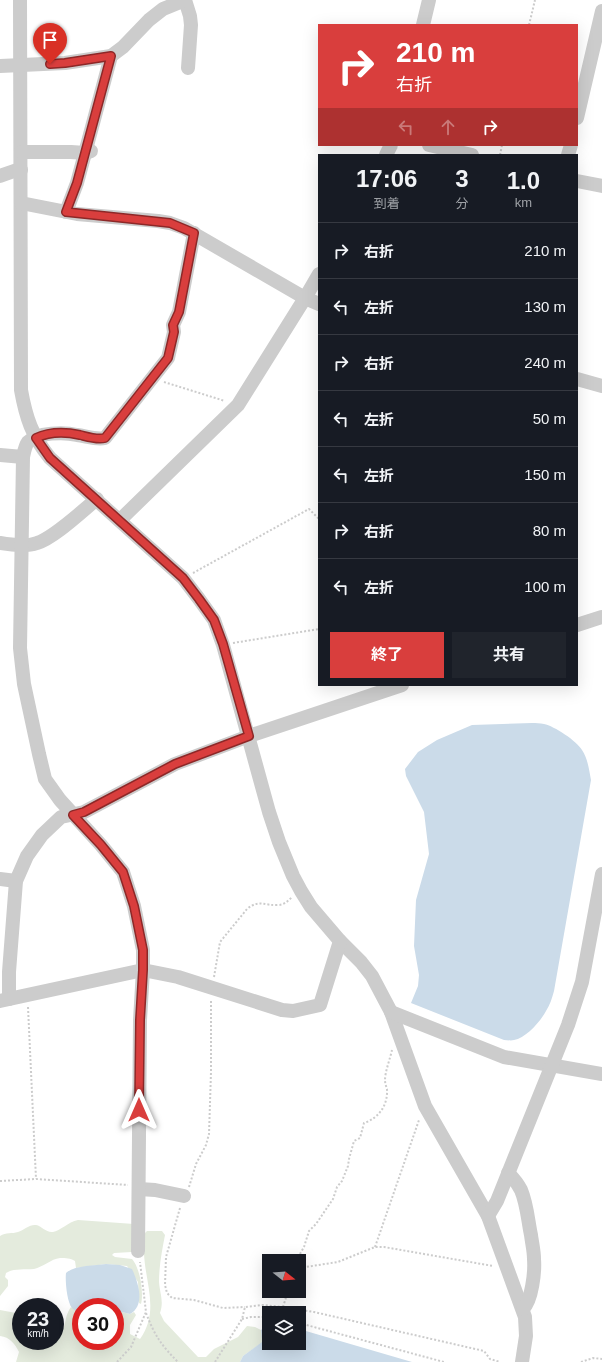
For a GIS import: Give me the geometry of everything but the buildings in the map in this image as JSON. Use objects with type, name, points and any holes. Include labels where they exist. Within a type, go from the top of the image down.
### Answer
[{"type":"street","points":[[20,0],[21,390],[29,423],[36,438],[50,458],[183,578],[214,620],[223,644],[269,812],[279,842],[301,891],[311,907],[372,976],[391,1012],[428,1111],[488,1216],[506,1263],[526,1325],[522,1362]]},
{"type":"street","points":[[0,66],[65,63],[111,56],[123,47],[149,20],[163,9],[185,0],[191,25],[188,68]]},
{"type":"street","points":[[423,24],[429,0]]},
{"type":"street","points":[[578,114],[602,11]]},
{"type":"street","points":[[66,212],[88,152],[111,56]]},
{"type":"street","points":[[433,146],[468,154]]},
{"type":"street","points":[[21,152],[88,152]]},
{"type":"street","points":[[0,176],[21,170]]},
{"type":"street","points":[[578,180],[602,186]]},
{"type":"street","points":[[21,203],[66,212],[170,223],[194,233],[305,298],[318,304]]},
{"type":"street","points":[[138,1251],[140,1020],[143,950],[134,906],[123,872],[101,845],[60,800],[45,779],[24,684],[20,648],[23,457],[28,442],[45,434],[74,434],[100,439],[105,438],[168,358],[174,332],[173,325],[179,312],[194,233]]},
{"type":"street","points":[[120,520],[238,405],[318,276]]},
{"type":"street","points":[[578,379],[602,386]]},
{"type":"street","points":[[0,455],[23,457]]},
{"type":"street","points":[[0,543],[22,545],[35,544],[46,540],[97,499]]},
{"type":"street","points":[[578,625],[602,617]]},
{"type":"street","points":[[340,941],[320,1005],[293,1011],[282,1010],[178,977],[143,970],[4,1000],[9,972],[16,881],[27,856],[42,835],[61,817],[84,812],[175,764],[249,736],[399,686]]},
{"type":"street","points":[[488,1216],[497,1201],[576,1003],[596,938],[602,874]]},
{"type":"street","points":[[0,878],[16,881]]},
{"type":"street","points":[[391,1012],[504,1057],[602,1074]]},
{"type":"street","points":[[508,1173],[517,1184],[522,1194],[527,1212],[534,1259],[534,1276],[530,1296],[522,1309]]},
{"type":"street","points":[[139,1187],[184,1196]]},
{"type":"path","points":[[529,24],[535,0]]},
{"type":"path","points":[[151,378],[238,405]]},
{"type":"path","points":[[183,578],[309,509],[318,518]]},
{"type":"path","points":[[223,644],[318,629]]},
{"type":"path","points":[[273,1306],[263,1305],[223,1308],[194,1300],[172,1298],[167,1293],[165,1284],[166,1257],[184,1196],[196,1164],[206,1145],[208,1134],[211,1072],[210,1009],[212,987],[220,942],[252,904],[284,904],[301,891]]},
{"type":"path","points":[[27,995],[36,1179]]},
{"type":"path","points":[[300,1254],[309,1231],[316,1224],[342,1181],[348,1166],[348,1158],[354,1141],[360,1138],[364,1123],[370,1121],[384,1108],[387,1088],[385,1080],[393,1047],[402,1042]]},
{"type":"path","points":[[375,1247],[420,1117],[428,1111]]},
{"type":"path","points":[[0,1181],[36,1179],[139,1187]]},
{"type":"path","points":[[306,1267],[338,1262],[375,1247],[384,1247],[498,1267],[506,1263]]},
{"type":"path","points":[[138,1251],[146,1312],[153,1332],[164,1348],[178,1362]]},
{"type":"path","points":[[215,1362],[242,1319],[245,1307]]},
{"type":"path","points":[[306,1311],[484,1351],[490,1359],[500,1362]]},
{"type":"path","points":[[117,1362],[131,1347],[146,1312]]},
{"type":"path","points":[[242,1319],[262,1317]]},
{"type":"path","points":[[306,1325],[444,1362]]},
{"type":"path","points":[[581,1362],[593,1358],[602,1359]]},
{"type":"shaded area","points":[[78,1220],[134,1224],[132,1252],[114,1253],[112,1255],[115,1257],[132,1259],[135,1263],[141,1280],[141,1304],[139,1303],[138,1282],[127,1266],[106,1264],[76,1268],[75,1261],[64,1258],[53,1260],[34,1269],[9,1271],[6,1273],[5,1277],[8,1280],[8,1286],[0,1296],[0,1236],[18,1232],[34,1225],[53,1232]]},
{"type":"shaded area","points":[[147,1231],[162,1231],[165,1235],[159,1276],[162,1301],[160,1313],[164,1321],[198,1357],[206,1357],[214,1349],[238,1337],[247,1326],[255,1327],[261,1330],[262,1343],[243,1356],[240,1362],[16,1362],[19,1352],[18,1350],[64,1350],[64,1325],[71,1307],[72,1350],[124,1350],[124,1312],[130,1314],[134,1312],[136,1315],[130,1325],[130,1334],[140,1339],[146,1328],[150,1307],[145,1264],[144,1234]]},
{"type":"shaded area","points":[[0,1310],[12,1312],[12,1341],[0,1336]]},
{"type":"water","points":[[532,723],[548,725],[565,734],[575,742],[586,757],[591,780],[552,999],[543,1015],[528,1033],[519,1039],[504,1040],[411,1003],[418,986],[419,975],[414,946],[416,900],[429,854],[424,812],[406,776],[405,769],[418,752],[437,740],[472,725]]},
{"type":"water","points":[[106,1264],[120,1265],[132,1269],[139,1293],[138,1305],[135,1310],[130,1314],[124,1312],[124,1298],[72,1298],[72,1308],[66,1286],[66,1273],[79,1267]]},
{"type":"water","points":[[306,1331],[412,1362],[240,1362],[243,1356],[262,1342],[262,1350],[306,1350]]},
{"type":"route","points":[[50,64],[111,56],[77,183],[66,212],[158,221],[170,223],[194,233],[179,312],[173,325],[174,332],[168,358],[105,438],[100,439],[74,434],[45,434],[36,438],[50,458],[183,578],[199,599],[214,620],[223,644],[249,736],[175,764],[84,812],[73,815],[101,845],[123,872],[134,906],[143,950],[140,1020],[139,1110]]}]
